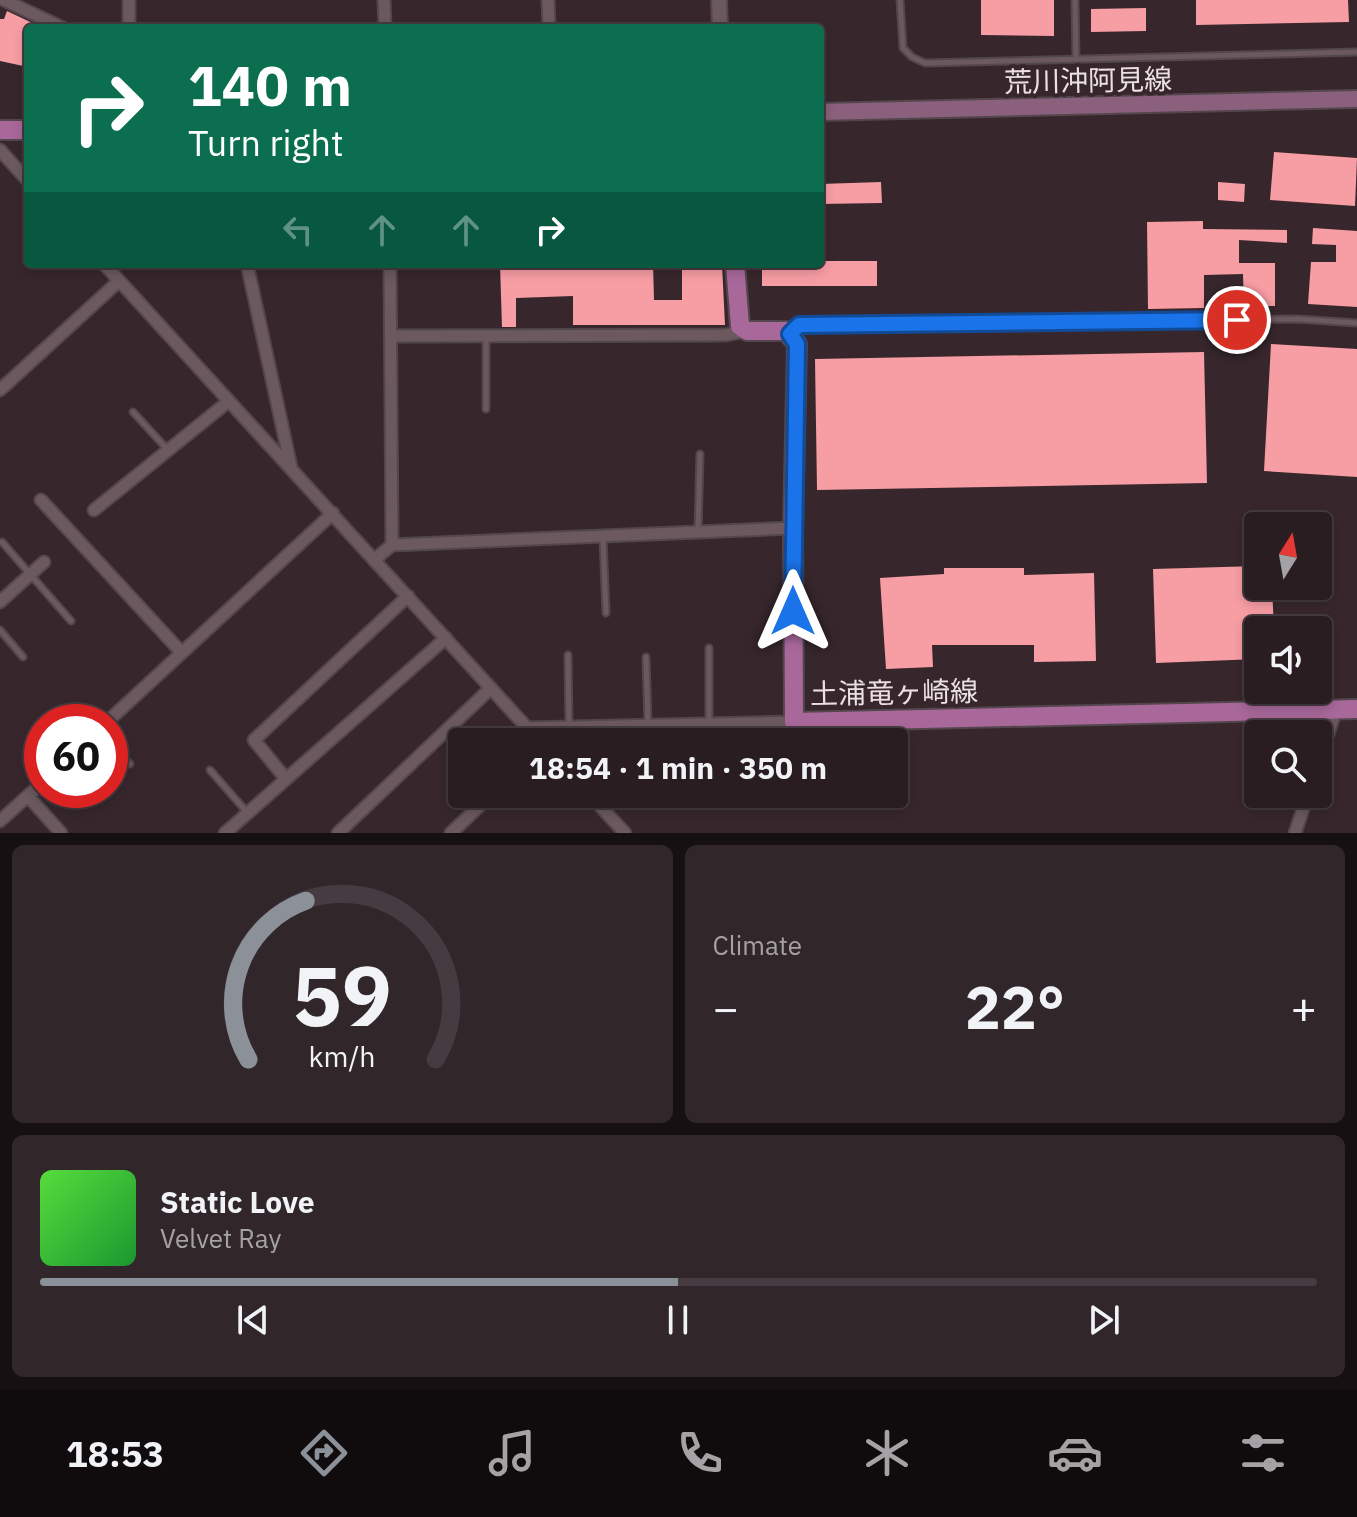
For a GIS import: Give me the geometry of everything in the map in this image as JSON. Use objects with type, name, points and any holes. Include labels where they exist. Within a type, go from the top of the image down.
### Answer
[{"type":"main road","name":"荒川沖阿見線","points":[[824,112],[1357,99]]},
{"type":"main road","points":[[0,130],[24,130]]},
{"type":"main road","points":[[735,268],[740,326],[747,331],[779,329],[790,334]]},
{"type":"main road","name":"土浦竜ヶ崎線","points":[[790,334],[797,344],[793,528],[794,722],[1357,709]]},
{"type":"street","points":[[4,0],[55,24]]},
{"type":"street","points":[[129,0],[129,24]]},
{"type":"street","points":[[384,0],[385,24]]},
{"type":"street","points":[[548,0],[549,24]]},
{"type":"street","points":[[719,0],[720,24]]},
{"type":"street","points":[[0,150],[24,177]]},
{"type":"street","points":[[108,268],[527,728],[794,722]]},
{"type":"street","points":[[248,268],[292,469]]},
{"type":"street","points":[[390,268],[392,545]]},
{"type":"street","points":[[0,390],[119,281]]},
{"type":"street","points":[[393,336],[726,335],[747,331]]},
{"type":"street","points":[[94,510],[229,401]]},
{"type":"street","points":[[41,500],[182,653]]},
{"type":"street","points":[[127,704],[333,513]]},
{"type":"street","points":[[375,559],[392,545],[793,528]]},
{"type":"street","points":[[0,602],[44,562]]},
{"type":"street","points":[[286,779],[254,740],[408,596]]},
{"type":"street","points":[[225,833],[446,638]]},
{"type":"street","points":[[338,833],[491,688]]},
{"type":"street","points":[[1332,722],[1336,710]]},
{"type":"street","points":[[0,821],[24,800]]},
{"type":"street","points":[[39,808],[61,833]]},
{"type":"street","points":[[451,833],[477,808]]},
{"type":"street","points":[[602,808],[625,833]]},
{"type":"street","points":[[1295,833],[1303,808]]},
{"type":"lane","points":[[900,0],[903,48],[925,63],[1357,52]]},
{"type":"lane","points":[[1075,0],[1076,59]]},
{"type":"lane","points":[[790,334],[799,325],[1298,319],[1357,323]]},
{"type":"lane","points":[[486,335],[486,409]]},
{"type":"lane","points":[[133,412],[168,450]]},
{"type":"lane","points":[[698,532],[700,454]]},
{"type":"lane","points":[[603,536],[606,613]]},
{"type":"lane","points":[[2,542],[71,621]]},
{"type":"lane","points":[[0,630],[23,657]]},
{"type":"lane","points":[[709,648],[709,724]]},
{"type":"lane","points":[[568,655],[569,727]]},
{"type":"lane","points":[[646,657],[648,725]]},
{"type":"lane","points":[[210,770],[248,813]]},
{"type":"building","points":[[981,0],[1054,0],[1054,36],[981,35]]},
{"type":"building","points":[[1196,0],[1348,0],[1349,22],[1196,25]]},
{"type":"building","points":[[1146,8],[1146,31],[1091,32],[1091,9]]},
{"type":"building","points":[[7,11],[35,24],[24,24],[24,66],[0,61],[0,19],[4,19]]},
{"type":"building","points":[[1274,152],[1357,158],[1355,206],[1270,200]]},
{"type":"building","points":[[881,182],[882,203],[824,204],[824,184]]},
{"type":"building","points":[[1218,182],[1245,184],[1244,202],[1218,200]]},
{"type":"building","points":[[1203,221],[1203,229],[1287,230],[1287,243],[1239,240],[1239,263],[1275,263],[1275,306],[1244,306],[1243,274],[1204,275],[1204,308],[1148,309],[1147,222]]},
{"type":"building","points":[[1313,228],[1357,231],[1357,307],[1308,304],[1311,262],[1336,262],[1336,245],[1312,244]]},
{"type":"building","points":[[824,261],[877,261],[877,286],[762,286],[762,268],[824,268]]},
{"type":"building","points":[[500,268],[653,268],[654,300],[682,300],[682,268],[722,268],[725,325],[573,325],[573,296],[516,298],[516,327],[502,327]]},
{"type":"building","points":[[1271,344],[1357,349],[1357,477],[1264,471]]},
{"type":"building","points":[[1204,352],[1207,483],[817,490],[815,359]]},
{"type":"building","points":[[1244,566],[1244,600],[1273,600],[1273,616],[1244,616],[1244,660],[1156,663],[1153,569]]},
{"type":"building","points":[[944,568],[1024,568],[1024,575],[1094,573],[1096,661],[1034,662],[1034,645],[932,645],[933,667],[886,669],[880,578],[944,574]]},
{"type":"route","points":[[793,611],[797,344],[790,334],[799,325],[1237,320]]}]
